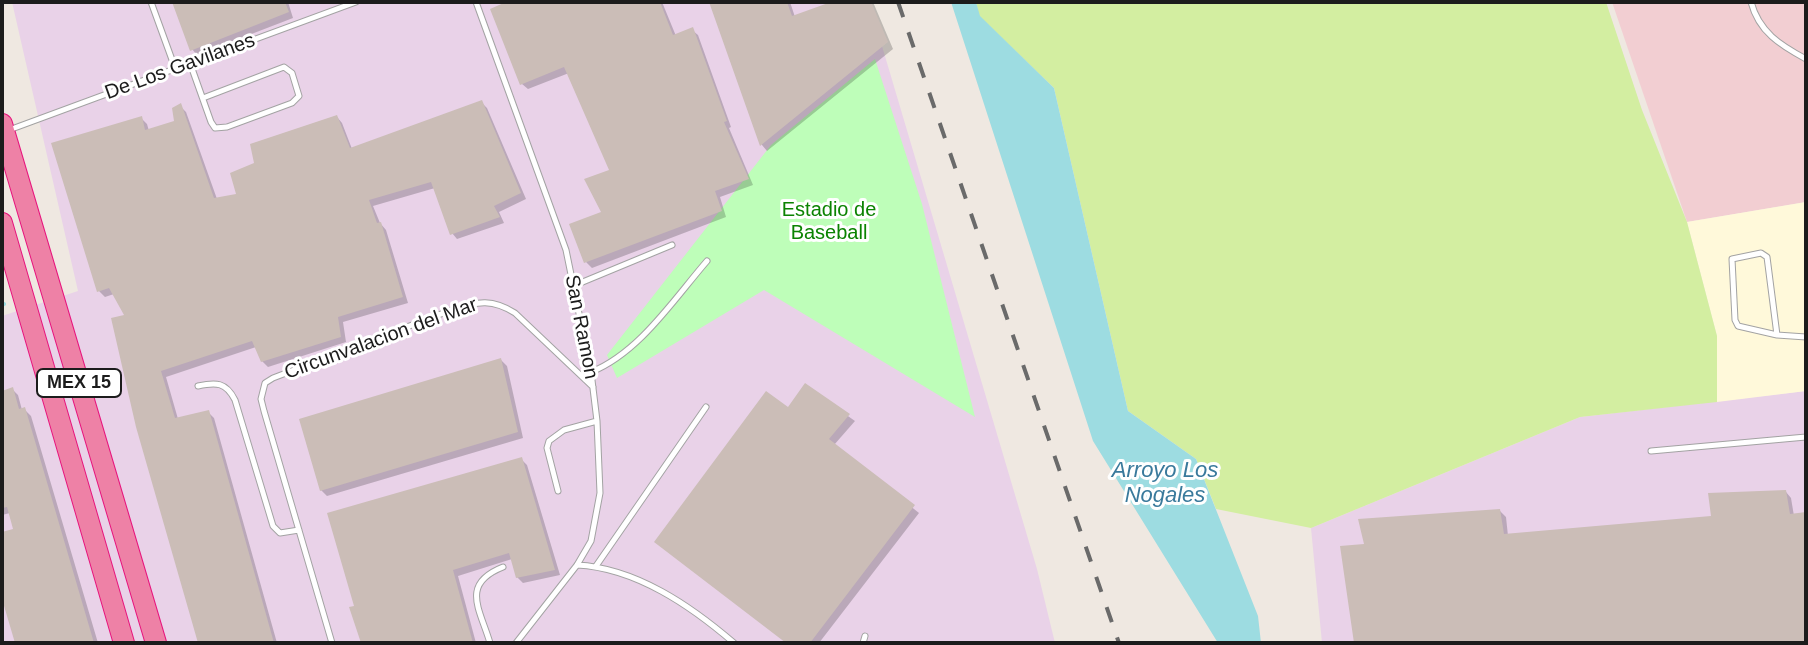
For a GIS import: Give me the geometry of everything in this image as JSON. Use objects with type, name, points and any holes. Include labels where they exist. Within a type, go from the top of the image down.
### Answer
[{"type":"highway","name":"MEX 15","points":[[3,128],[156,643]]},
{"type":"highway","name":"MEX 15","points":[[3,234],[124,643]]},
{"type":"lane","points":[[151,2],[175,68]]},
{"type":"lane","name":"De Los Gavilanes","points":[[3,128],[356,2]]},
{"type":"lane","name":"San Ramon","points":[[476,2],[566,250],[591,372],[600,462],[597,520],[591,541],[577,565],[516,643]]},
{"type":"lane","points":[[1751,2],[1755,17],[1774,41],[1806,59]]},
{"type":"lane","points":[[190,63],[211,122],[215,128],[221,129],[292,103],[299,96],[292,73],[284,67],[203,98]]},
{"type":"lane","points":[[573,286],[672,245]]},
{"type":"lane","points":[[1777,335],[1767,257],[1761,253],[1734,258],[1730,263],[1736,323],[1740,327],[1777,335],[1806,337]]},
{"type":"lane","points":[[591,372],[606,366],[631,348],[707,261]]},
{"type":"lane","name":"Circunvalacion del Mar","points":[[332,643],[261,399],[265,383],[454,309],[489,301],[515,313],[593,387]]},
{"type":"lane","points":[[198,386],[220,383],[230,389],[273,526],[280,533],[299,530]]},
{"type":"lane","points":[[596,566],[706,407]]},
{"type":"lane","points":[[558,491],[547,448],[549,441],[564,430],[597,421]]},
{"type":"lane","points":[[1651,451],[1806,437]]},
{"type":"lane","points":[[577,565],[596,566],[667,595],[710,622],[734,643]]},
{"type":"lane","points":[[490,643],[476,599],[477,587],[483,576],[503,567]]},
{"type":"lane","points":[[863,643],[865,636]]},
{"type":"shaded area","points":[[12,2],[867,2],[1037,569],[1055,643],[2,643],[2,316],[78,291]]},
{"type":"shaded area","points":[[1612,2],[1806,2],[1806,202],[1687,222]]},
{"type":"shaded area","points":[[1806,202],[1806,391],[1717,402],[1717,336],[1687,222]]},
{"type":"shaded area","points":[[1806,391],[1806,643],[1322,643],[1311,528],[1580,417]]},
{"type":"green space","points":[[976,2],[1606,2],[1642,110],[1687,222],[1717,336],[1717,402],[1580,417],[1311,528],[1216,509],[1196,459],[1128,411],[1054,88],[979,16]]},
{"type":"green space","name":"Estadio de Baseball","points":[[875,59],[922,204],[975,417],[764,290],[617,378],[607,355],[771,145]]},
{"type":"water","name":"Arroyo Los Nogales","points":[[951,2],[976,2],[980,16],[1054,88],[1128,411],[1196,459],[1258,616],[1261,643],[1218,643],[1093,441]]},
{"type":"building","points":[[172,2],[285,2],[289,12],[190,51]]},
{"type":"building","points":[[506,2],[660,2],[673,35],[693,27],[727,121],[724,122],[749,179],[715,191],[722,211],[584,263],[569,224],[601,212],[584,179],[609,170],[564,67],[520,85],[490,9]]},
{"type":"building","points":[[709,2],[787,2],[792,16],[831,2],[871,2],[888,42],[760,146]]},
{"type":"building","points":[[482,100],[521,193],[494,206],[500,217],[450,235],[431,182],[369,200],[377,223],[381,222],[403,297],[338,317],[341,337],[261,362],[252,341],[161,371],[175,418],[209,410],[274,643],[198,643],[136,427],[111,318],[124,315],[109,288],[97,292],[51,143],[142,116],[145,130],[174,121],[172,108],[181,103],[214,198],[236,194],[230,173],[254,163],[250,144],[337,115],[350,148]]},
{"type":"building","points":[[501,358],[518,432],[320,491],[299,419]]},
{"type":"building","points":[[805,383],[850,414],[829,439],[915,505],[810,643],[786,643],[654,542],[766,391],[788,407]]},
{"type":"building","points":[[13,387],[19,409],[25,407],[94,643],[15,643],[2,599],[2,532],[13,529],[7,507],[2,508],[2,391]]},
{"type":"building","points":[[522,457],[555,570],[516,578],[509,553],[453,570],[473,643],[361,643],[349,607],[354,606],[327,513]]},
{"type":"building","points":[[1786,490],[1790,514],[1806,512],[1806,643],[1354,643],[1340,546],[1364,544],[1358,519],[1500,509],[1504,534],[1711,516],[1708,493]]},
{"type":"railway","points":[[898,2],[1119,643]]}]
